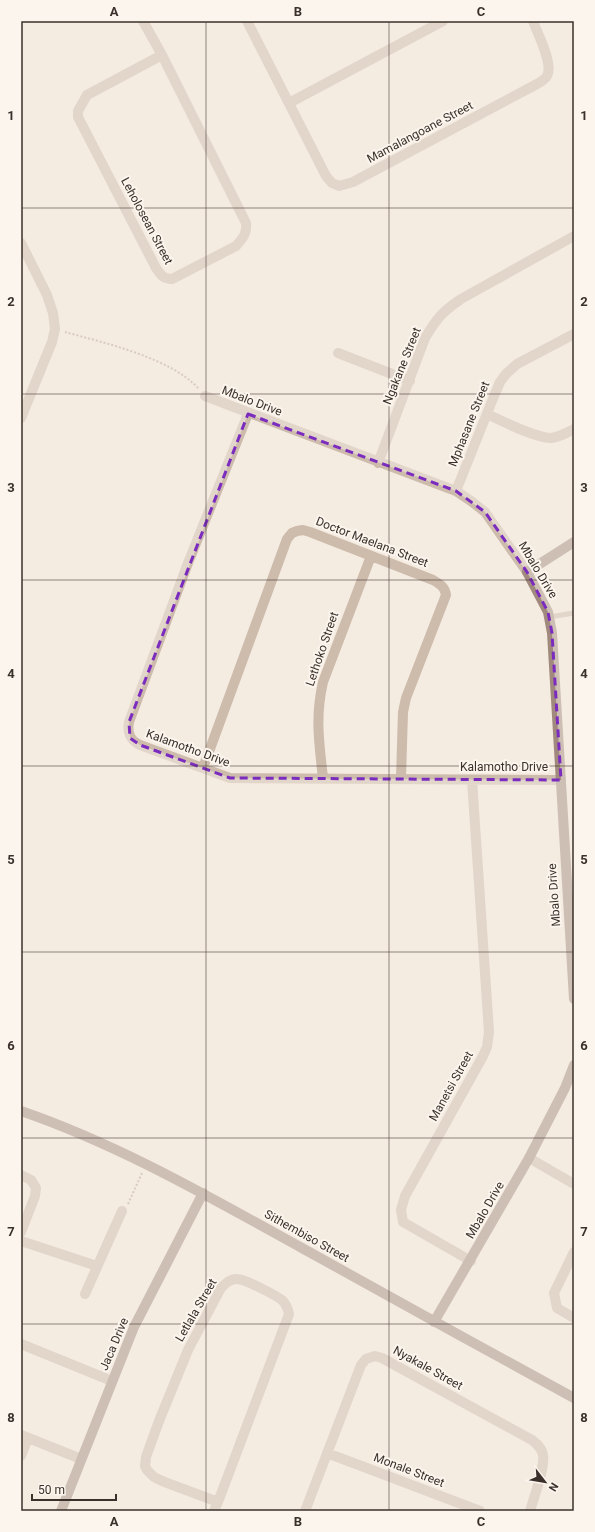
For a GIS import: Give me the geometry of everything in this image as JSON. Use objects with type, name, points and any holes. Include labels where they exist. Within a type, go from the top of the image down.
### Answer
[{"type":"street","name":"Leholosean Street","points":[[143,21],[162,55],[246,223],[247,231],[243,239],[236,246],[172,279],[167,279],[161,276],[156,268],[78,117],[78,111],[87,96],[162,55]]},
{"type":"street","name":"Mamalangoane Street","points":[[248,21],[326,176],[332,183],[339,186],[345,186],[537,84],[546,77],[549,70],[548,62],[533,21]]},
{"type":"street","points":[[289,103],[443,21]]},
{"type":"street","name":"Ngakane Street","points":[[378,462],[410,381],[425,338],[436,320],[444,311],[461,299],[574,236]]},
{"type":"street","points":[[21,243],[47,295],[53,313],[55,329],[52,342],[21,418]]},
{"type":"street","name":"Mphasane Street","points":[[456,491],[500,382],[506,374],[517,364],[574,334]]},
{"type":"street","points":[[338,353],[410,381]]},
{"type":"street","name":"Mbalo Drive","points":[[205,396],[248,414],[456,491],[485,512],[527,572],[548,612],[552,633],[561,780],[570,873],[574,999]]},
{"type":"street","name":"Kalamotho Drive","points":[[248,414],[188,563],[128,728],[130,738],[140,745],[230,778],[561,780]]},
{"type":"street","points":[[487,414],[540,436],[550,438],[561,436],[574,429]]},
{"type":"street","name":"Doctor Maelana Street","points":[[203,768],[288,539],[292,533],[303,530],[328,538],[434,580],[444,588],[446,595],[406,698],[403,712],[401,778]]},
{"type":"street","points":[[527,572],[574,542]]},
{"type":"street","name":"Lethoko Street","points":[[323,778],[318,723],[319,701],[323,682],[351,604],[371,556]]},
{"type":"street","name":"Manetsi Street","points":[[471,1261],[404,1222],[401,1210],[405,1196],[487,1047],[488,1032],[472,780]]},
{"type":"street","name":"Mbalo Drive","points":[[434,1322],[471,1261],[529,1158],[565,1088],[574,1065]]},
{"type":"street","name":"Sithembiso Street","points":[[21,1112],[100,1142],[203,1193],[574,1398]]},
{"type":"street","points":[[529,1158],[574,1184]]},
{"type":"street","points":[[21,1175],[31,1180],[36,1188],[35,1196],[21,1232]]},
{"type":"street","name":"Jaca Drive","points":[[61,1511],[134,1327],[203,1193]]},
{"type":"street","points":[[85,1294],[122,1211]]},
{"type":"street","points":[[21,1241],[97,1266]]},
{"type":"street","points":[[574,1252],[554,1293],[557,1308],[574,1318]]},
{"type":"street","name":"Letlala Street","points":[[237,1279],[245,1281],[283,1301],[289,1314],[216,1506],[154,1477],[145,1466],[146,1457],[159,1421],[188,1350],[221,1288],[229,1280],[237,1279]]},
{"type":"street","points":[[21,1344],[112,1381]]},
{"type":"street","name":"Nyakale Street","points":[[305,1511],[361,1365],[366,1359],[375,1356],[405,1370],[532,1440],[540,1447],[543,1454],[543,1464],[530,1511]]},
{"type":"street","points":[[21,1456],[24,1436],[81,1458]]},
{"type":"street","name":"Monale Street","points":[[327,1453],[480,1511]]},
{"type":"lane","points":[[549,617],[574,613]]},
{"type":"path","points":[[55,329],[121,347],[157,362],[194,383],[205,396]]},
{"type":"path","points":[[122,1211],[128,1204],[146,1165]]},
{"type":"highlighted area","points":[[248,414],[456,491],[485,512],[527,572],[548,612],[552,633],[561,780],[230,778],[140,745],[130,738],[129,722]]}]
